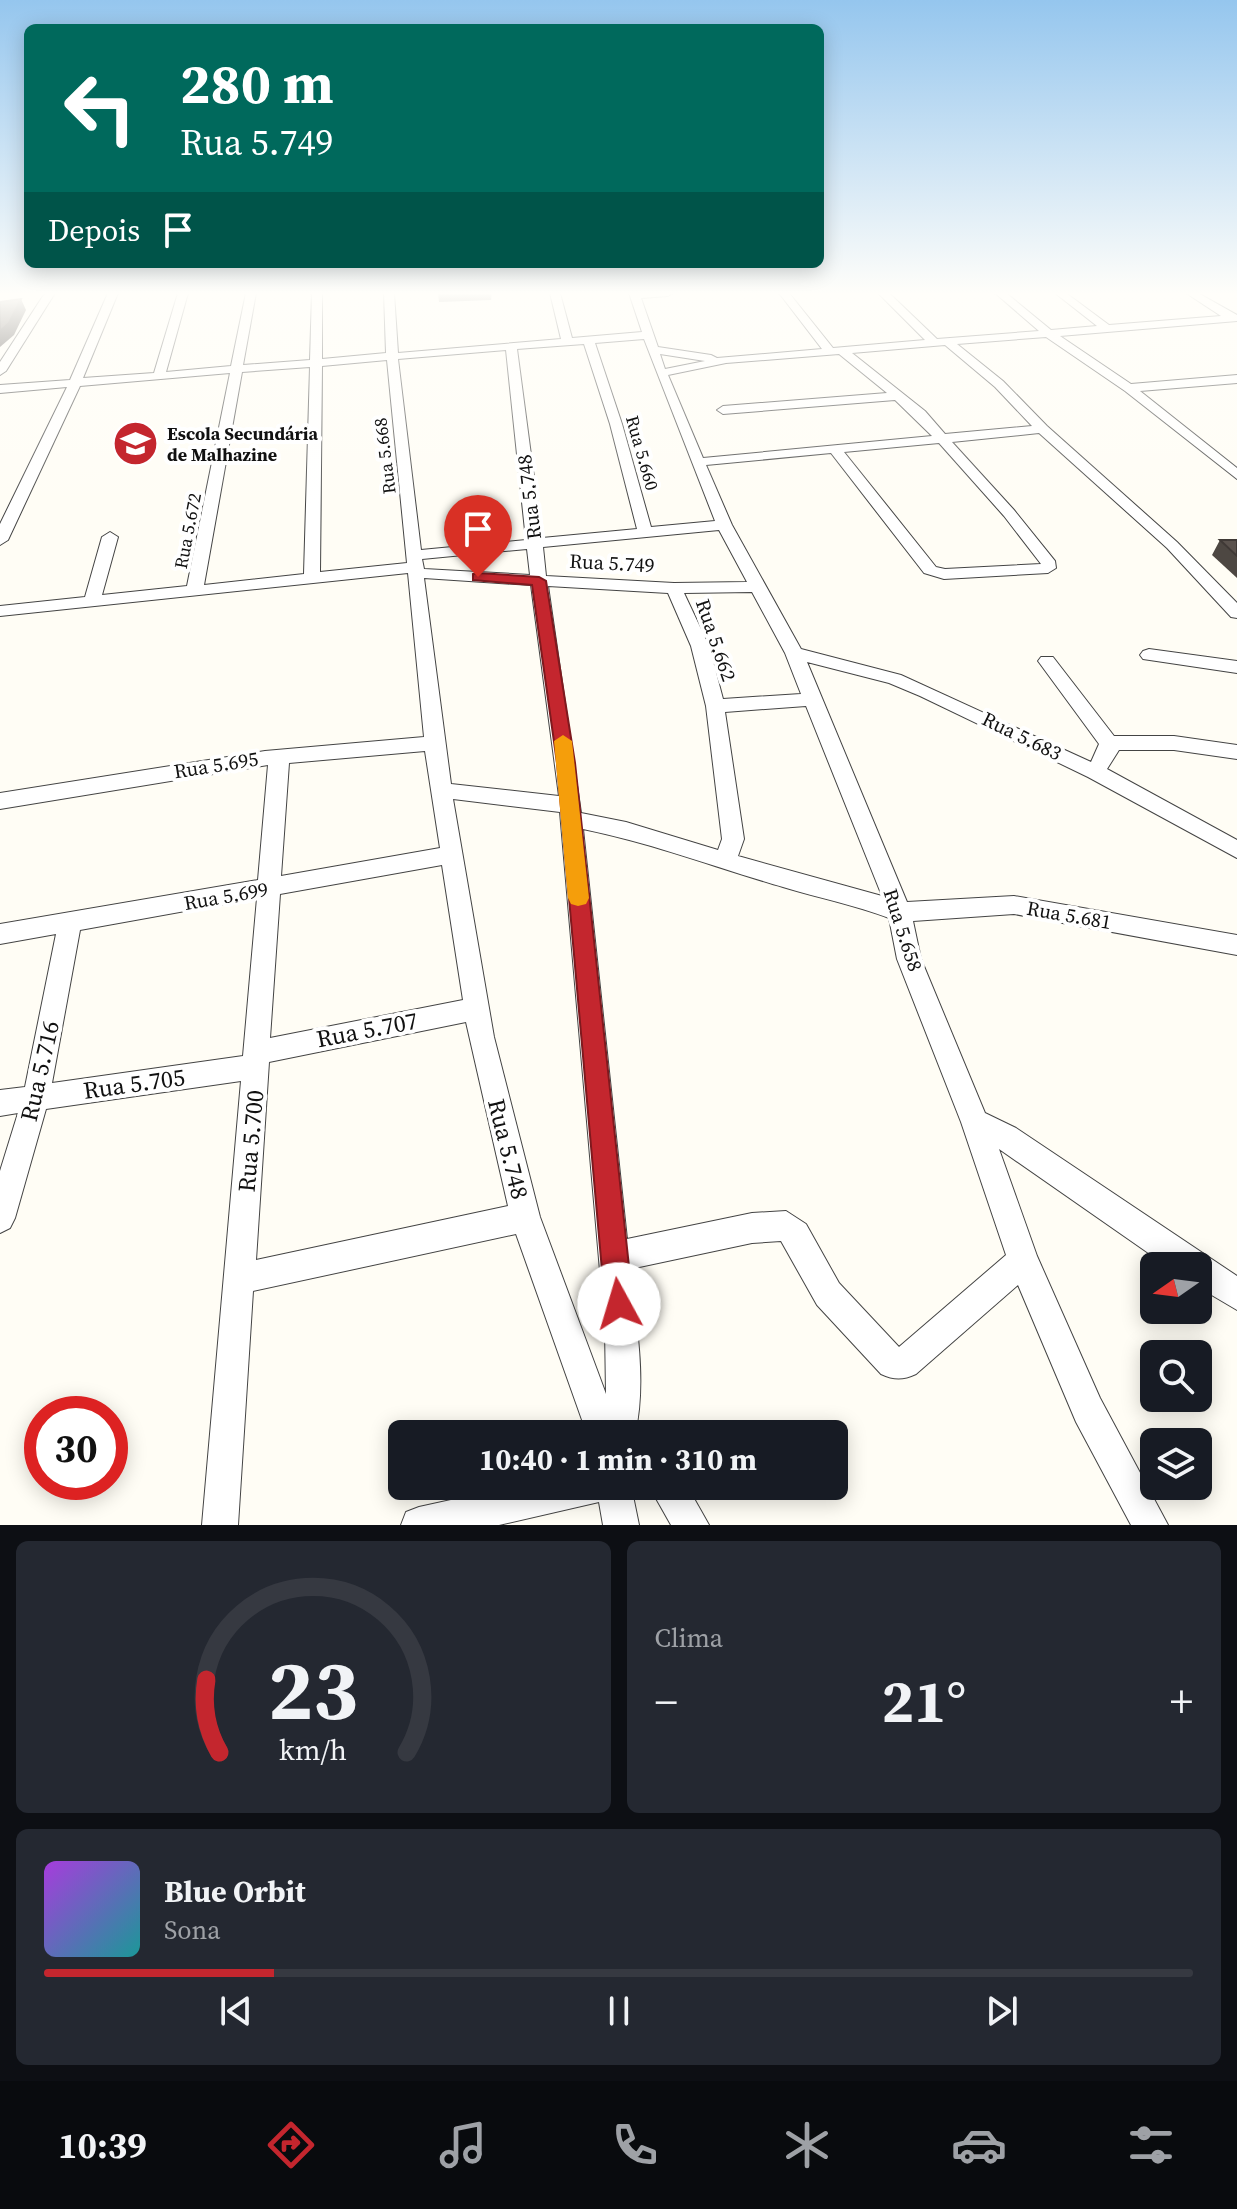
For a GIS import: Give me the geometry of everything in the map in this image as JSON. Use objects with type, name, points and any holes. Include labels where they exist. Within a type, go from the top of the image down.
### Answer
[{"type":"street","points":[[0,540],[83,364]]},
{"type":"street","points":[[159,376],[162,364]]},
{"type":"street","name":"Rua 5.672","points":[[195,588],[239,364]]},
{"type":"street","points":[[0,389],[290,364]]},
{"type":"street","points":[[312,577],[314,364]]},
{"type":"street","name":"Rua 5.668","points":[[393,364],[416,565]]},
{"type":"street","name":"Rua 5.748","points":[[513,364],[570,812],[621,1328],[620,1420]]},
{"type":"street","name":"Rua 5.660","points":[[596,364],[645,532]]},
{"type":"street","name":"Rua 5.658","points":[[660,364],[724,525],[794,653],[900,912],[909,959],[975,1122],[1023,1260],[1088,1410],[1150,1525]]},
{"type":"street","points":[[835,449],[930,570],[944,574],[1048,568],[1049,564],[1009,513],[920,414],[855,364]]},
{"type":"street","points":[[971,364],[999,384],[1042,429],[1172,545],[1237,613]]},
{"type":"street","points":[[1094,364],[1129,388],[1237,475]]},
{"type":"street","points":[[1129,388],[1237,379]]},
{"type":"street","points":[[1223,380],[1237,390]]},
{"type":"street","points":[[723,410],[899,396]]},
{"type":"street","points":[[699,462],[1042,429]]},
{"type":"street","points":[[0,611],[416,565],[535,543],[724,525]]},
{"type":"street","points":[[93,599],[110,537]]},
{"type":"street","name":"Rua 5.748","points":[[416,565],[434,743],[476,1009],[525,1217],[616,1420]]},
{"type":"street","name":"Rua 5.749","points":[[416,565],[539,581],[674,588],[758,587]]},
{"type":"street","name":"Rua 5.662","points":[[674,588],[700,646],[715,706],[733,839],[725,861]]},
{"type":"street","name":"Rua 5.683","points":[[794,653],[916,687],[1095,772],[1237,850]]},
{"type":"street","points":[[1149,655],[1237,667]]},
{"type":"street","points":[[1047,661],[1109,743],[1109,750],[1095,772]]},
{"type":"street","points":[[715,706],[813,699]]},
{"type":"street","name":"Rua 5.695","points":[[0,801],[279,757],[434,743]]},
{"type":"street","points":[[1109,743],[1174,743],[1237,752]]},
{"type":"street","name":"Rua 5.700","points":[[220,1525],[279,757]]},
{"type":"street","points":[[441,790],[570,812],[725,861],[857,896],[900,912]]},
{"type":"street","name":"Rua 5.699","points":[[0,934],[451,855]]},
{"type":"street","name":"Rua 5.681","points":[[900,912],[1014,905],[1237,945]]},
{"type":"street","name":"Rua 5.716","points":[[0,1218],[16,1101],[70,922]]},
{"type":"street","name":"Rua 5.707","points":[[257,1059],[476,1009]]},
{"type":"street","name":"Rua 5.705","points":[[16,1101],[257,1059]]},
{"type":"street","points":[[975,1122],[1017,1146],[1173,1252]]},
{"type":"street","points":[[240,1279],[525,1217]]},
{"type":"street","points":[[614,1257],[752,1228],[786,1226],[797,1234],[813,1269],[836,1306],[897,1365],[905,1363],[1023,1260]]},
{"type":"street","points":[[1212,1278],[1237,1294]]},
{"type":"street","points":[[419,1525],[532,1500]]},
{"type":"street","points":[[616,1500],[621,1525]]},
{"type":"street","points":[[676,1500],[691,1525]]},
{"type":"building","points":[[1220,540],[1237,540],[1237,556]]},
{"type":"slow traffic","points":[[563,741],[578,898]]},
{"type":"place","name":"Escola Secundária de Malhazine","points":[[136,444]]},
{"type":"route","points":[[478,577],[539,581],[566,763],[619,1304]]}]
